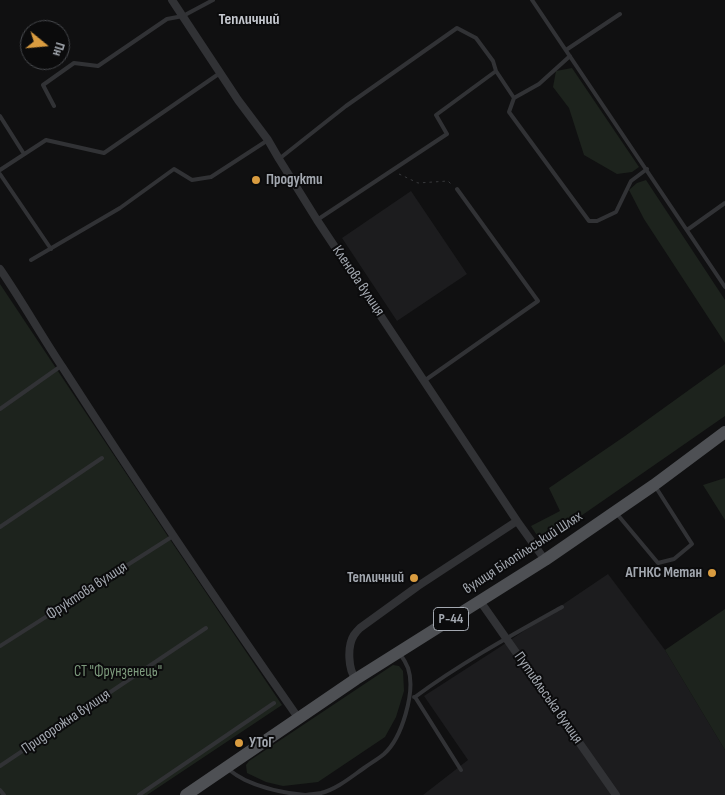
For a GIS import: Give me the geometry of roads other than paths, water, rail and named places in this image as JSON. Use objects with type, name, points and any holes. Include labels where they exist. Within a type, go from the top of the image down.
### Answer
[{"type":"main road","name":"вулиця Білопільський Шлях","points":[[186,795],[356,680],[545,560],[654,485],[725,432]]},
{"type":"street","name":"Кленова вулиця","points":[[172,0],[238,100],[268,140],[424,381],[545,560]]},
{"type":"street","points":[[0,269],[241,637],[299,719]]},
{"type":"street","points":[[356,680],[352,675],[349,663],[353,636],[360,628],[418,586],[517,521]]},
{"type":"street","name":"Путивльська вулиця","points":[[480,600],[616,795]]},
{"type":"lane","points":[[54,106],[43,85],[74,63],[98,66],[168,19],[183,16],[213,0]]},
{"type":"lane","points":[[532,0],[725,287]]},
{"type":"lane","points":[[566,50],[620,14]]},
{"type":"lane","points":[[279,159],[346,106],[457,28],[476,38],[493,61],[496,71],[514,98]]},
{"type":"lane","points":[[570,56],[539,84],[514,98],[509,112],[589,221],[597,221],[616,212],[631,180],[647,170]]},
{"type":"lane","points":[[318,220],[447,134],[436,114],[496,71]]},
{"type":"lane","points":[[0,170],[46,140],[104,153],[220,73]]},
{"type":"lane","points":[[0,116],[24,154]]},
{"type":"lane","points":[[32,260],[120,208],[174,169],[192,180],[211,177],[268,140]]},
{"type":"lane","points":[[0,174],[51,250]]},
{"type":"lane","points":[[424,381],[538,301],[457,188]]},
{"type":"lane","points":[[687,230],[725,204]]},
{"type":"lane","points":[[0,409],[62,366]]},
{"type":"lane","points":[[0,527],[102,458]]},
{"type":"lane","points":[[615,512],[658,563],[674,559],[692,544],[654,485]]},
{"type":"lane","name":"Фруктова вулиця","points":[[0,646],[174,535]]},
{"type":"lane","points":[[409,696],[415,697],[433,683],[506,638],[562,607]]},
{"type":"lane","name":"Придорожна вулиця","points":[[0,766],[206,628]]},
{"type":"lane","points":[[226,768],[244,780],[271,790],[290,794],[320,793],[335,788],[384,754],[392,745],[399,731],[406,713],[410,677],[408,666],[399,652]]},
{"type":"lane","points":[[415,697],[461,770]]},
{"type":"lane","points":[[139,795],[274,703]]},
{"type":"lane","points":[[0,790],[4,795]]},
{"type":"place","name":"Продукти","points":[[256,180]]},
{"type":"place","name":"АГНКС Метан","points":[[712,573]]},
{"type":"place","name":"Тепличний","points":[[414,578]]},
{"type":"place","name":"УТоГ","points":[[239,743]]},
{"type":"district","name":"Тепличний","points":[[249,20]]},
{"type":"park label","name":"СТ \"Фрунзенець\"","points":[[118,672]]}]
